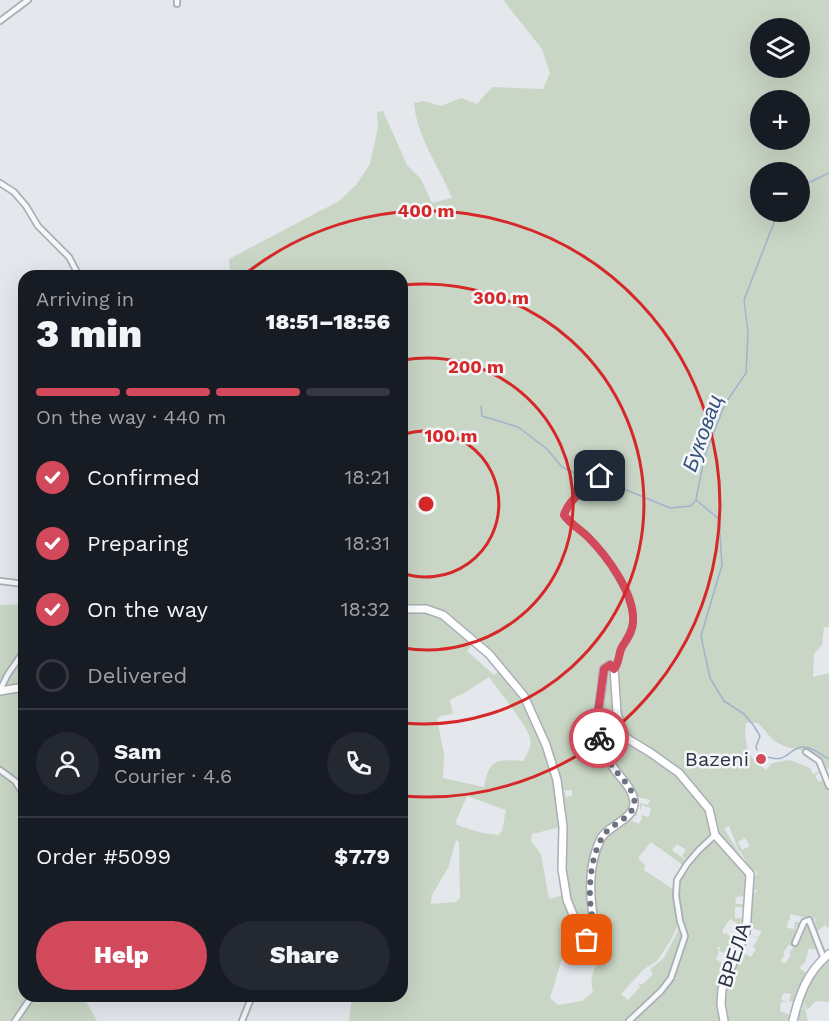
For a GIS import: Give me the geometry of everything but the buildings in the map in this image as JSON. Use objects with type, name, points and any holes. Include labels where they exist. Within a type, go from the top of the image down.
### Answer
[{"type":"street","points":[[0,21],[28,0]]},
{"type":"street","points":[[0,183],[14,192],[38,226],[69,257],[76,270]]},
{"type":"street","points":[[599,478],[575,499],[564,515],[598,548],[613,567],[628,596],[633,614],[632,628],[614,669],[617,713],[623,734],[679,773],[709,809],[715,836],[693,857],[677,880],[676,896],[685,936],[671,978],[661,991],[629,1021]]},
{"type":"street","points":[[0,581],[18,583]]},
{"type":"street","points":[[408,609],[426,609],[443,615],[489,654],[524,696],[546,745],[557,780],[563,826],[562,869],[567,900],[580,934],[590,941],[594,939],[596,933],[591,910],[592,866],[606,832],[629,814],[634,807],[634,799],[628,786],[612,765],[599,740],[596,727],[604,669],[610,665],[614,669]]},
{"type":"street","points":[[0,691],[18,660]]},
{"type":"street","points":[[0,691],[18,688]]},
{"type":"street","points":[[806,752],[819,761],[829,786]]},
{"type":"street","points":[[0,770],[18,786]]},
{"type":"street","name":"ВРЕЛА","points":[[715,836],[747,868],[750,877],[746,932],[722,989],[721,1004],[724,1021]]},
{"type":"street","points":[[793,1021],[804,984],[826,956],[809,920],[804,922],[795,943]]},
{"type":"street","points":[[15,1021],[28,1002]]},
{"type":"street","points":[[243,1021],[250,1002]]},
{"type":"green space","points":[[503,0],[829,0],[829,627],[824,627],[822,645],[814,654],[813,677],[829,673],[829,769],[827,768],[824,772],[821,763],[811,753],[778,743],[757,723],[746,723],[745,730],[748,750],[760,766],[766,770],[772,763],[790,760],[810,768],[813,774],[821,771],[815,776],[819,782],[824,779],[829,788],[829,926],[828,928],[825,925],[816,932],[815,917],[812,924],[811,919],[790,914],[787,928],[794,929],[795,922],[799,922],[799,927],[795,930],[799,931],[803,919],[800,934],[792,946],[788,945],[781,962],[786,963],[791,955],[789,953],[802,936],[807,921],[811,925],[817,946],[815,950],[809,948],[805,962],[799,968],[808,974],[801,984],[794,1005],[789,1001],[791,994],[783,993],[781,1000],[788,1002],[781,1002],[780,1011],[790,1015],[790,1021],[727,1021],[724,996],[727,980],[740,957],[742,959],[745,955],[742,952],[751,957],[756,949],[753,947],[758,939],[749,932],[758,938],[762,931],[754,929],[750,923],[751,893],[758,892],[753,889],[756,871],[752,872],[740,851],[742,850],[739,851],[729,826],[724,828],[744,861],[724,843],[715,827],[711,835],[688,860],[682,856],[686,850],[677,844],[672,850],[687,861],[684,866],[651,842],[638,858],[645,865],[644,870],[674,890],[678,925],[657,961],[644,969],[621,994],[628,1000],[640,987],[639,983],[642,985],[653,974],[650,969],[664,958],[680,927],[683,939],[668,980],[660,991],[627,1021],[349,1021],[351,1002],[408,1002],[408,270],[230,270],[229,259],[339,201],[356,185],[370,164],[378,127],[377,112],[383,111],[407,165],[421,179],[432,203],[452,198],[419,128],[414,103],[423,101],[441,106],[461,98],[477,104],[492,87],[543,89],[550,73],[542,49]],"holes":[[[465,632],[504,668],[524,694],[547,742],[561,791],[572,790],[572,796],[566,797],[565,792],[561,792],[566,826],[564,866],[569,897],[580,927],[587,936],[591,935],[592,928],[588,908],[588,878],[597,841],[607,827],[627,813],[631,805],[630,794],[635,793],[638,797],[650,800],[648,805],[640,803],[640,811],[642,805],[651,808],[649,817],[641,815],[639,824],[632,821],[634,815],[637,816],[637,802],[629,818],[612,829],[603,841],[595,866],[593,910],[600,932],[599,940],[606,953],[592,975],[593,992],[582,1001],[558,1005],[550,998],[565,949],[562,932],[574,927],[563,895],[549,899],[541,854],[531,841],[532,834],[561,827],[550,764],[522,698],[500,670],[494,675],[467,651],[472,645],[461,636]],[[489,677],[518,716],[530,738],[529,750],[523,761],[506,760],[495,763],[488,771],[484,787],[443,778],[444,754],[437,719],[440,716],[453,714],[450,700]],[[467,796],[506,810],[502,831],[498,835],[482,833],[457,825],[456,821]],[[745,838],[750,846],[742,850],[738,842]],[[456,840],[459,842],[460,898],[456,902],[431,904],[432,895],[448,868]]]},
{"type":"green space","points":[[18,604],[18,1002],[86,1002],[97,1021],[0,1021],[0,605]]},
{"type":"green space","points":[[714,839],[747,872],[746,896],[735,897],[736,904],[746,904],[746,907],[735,907],[735,918],[742,918],[745,921],[740,942],[736,935],[740,929],[736,926],[737,923],[730,919],[722,931],[724,934],[727,933],[735,945],[729,953],[725,951],[723,953],[719,950],[720,947],[717,947],[719,952],[716,959],[728,967],[721,982],[722,1021],[631,1021],[672,979],[678,979],[674,977],[677,963],[682,964],[678,962],[687,936],[678,905],[679,883],[683,873],[696,856]]},
{"type":"green space","points":[[829,960],[829,1002],[816,1001],[807,1010],[803,1000],[808,1021],[799,1021],[798,1009],[803,1010],[802,1002],[806,988]]},
{"type":"waterway","name":"Буковац","points":[[810,182],[829,173]]},
{"type":"waterway","name":"Буковац","points":[[696,499],[705,455],[725,404],[746,373],[748,332],[744,300],[774,222]]},
{"type":"waterway","points":[[481,406],[482,416],[518,427],[547,449],[562,467],[583,477],[596,477]]},
{"type":"waterway","points":[[600,479],[670,508],[691,506],[695,501]]},
{"type":"waterway","name":"Буковац","points":[[696,500],[719,519],[722,565],[701,636],[710,678],[724,701],[744,714],[754,726],[760,736],[757,750]]},
{"type":"waterway","name":"Буковац","points":[[768,757],[775,759],[784,757],[798,748],[807,747],[829,759]]},
{"type":"way so far","points":[[587,940],[593,940],[596,933],[591,910],[591,886],[592,866],[598,848],[606,832],[629,814],[634,807],[634,799],[628,786],[612,765],[599,738]]},
{"type":"place","name":"Bazeni","points":[[761,759]]},
{"type":"route","points":[[599,738],[596,727],[604,669],[610,665],[614,669],[618,664],[620,651],[632,628],[633,614],[624,586],[613,567],[586,535],[564,515],[582,491],[600,476]]}]
